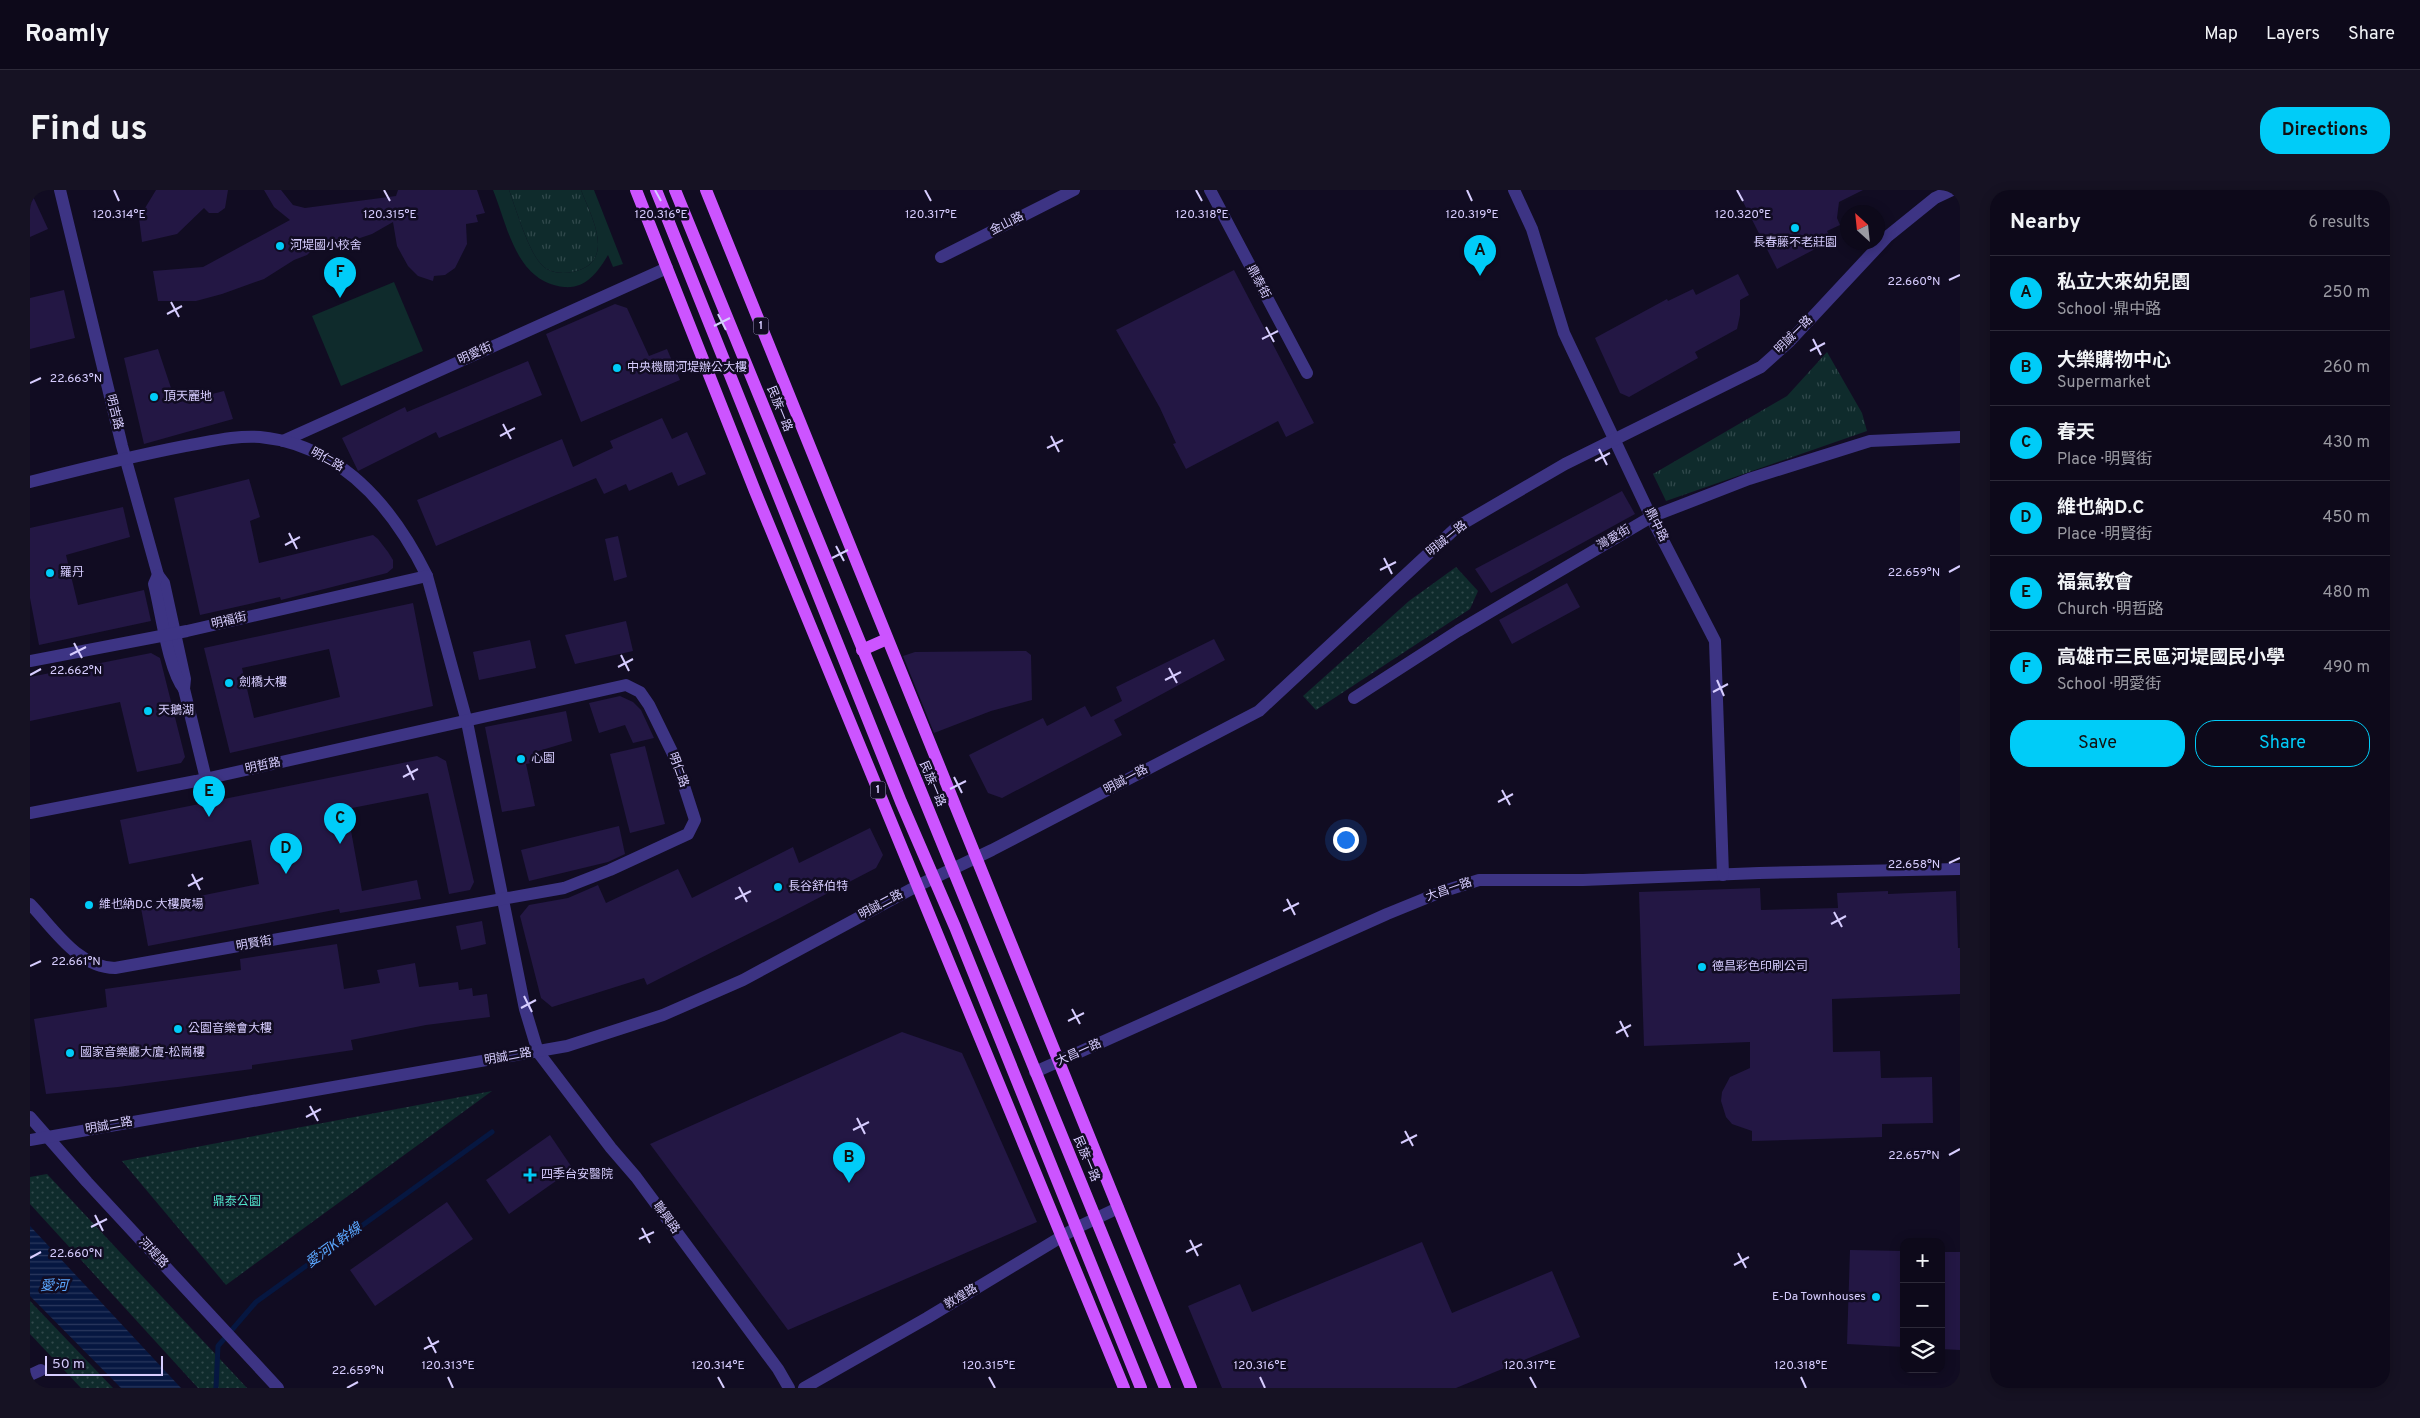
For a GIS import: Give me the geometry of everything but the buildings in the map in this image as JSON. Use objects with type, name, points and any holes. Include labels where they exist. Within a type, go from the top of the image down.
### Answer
[{"type":"main road","name":"1","points":[[636,190],[917,886],[1124,1388]]},
{"type":"main road","name":"1","points":[[656,190],[901,802],[934,877],[1141,1388]]},
{"type":"main road","name":"民族一路","points":[[675,190],[862,650],[954,867],[1035,1072],[1165,1388]]},
{"type":"main road","name":"民族一路","points":[[706,190],[1191,1388]]},
{"type":"main road","points":[[862,650],[887,640]]},
{"type":"main road","points":[[825,660],[842,654]]},
{"type":"street","name":"明吉路","points":[[60,190],[126,459],[158,575],[154,584],[171,634],[177,680],[184,689],[206,779]]},
{"type":"street","name":"金山路","points":[[940,257],[1074,190]]},
{"type":"street","name":"鼎泰街","points":[[1210,190],[1306,373]]},
{"type":"street","name":"鼎中路","points":[[1514,190],[1532,229],[1564,333],[1651,517],[1715,641],[1723,875]]},
{"type":"street","name":"明誠一路","points":[[934,877],[1259,712],[1457,527],[1565,464],[1761,367],[1790,341],[1888,236],[1935,198],[1952,190]]},
{"type":"street","name":"明愛街","points":[[283,441],[667,268]]},
{"type":"street","name":"明仁路","points":[[30,482],[126,459],[234,438],[258,437],[283,441],[310,449],[331,460],[372,493],[416,554],[427,576],[466,722],[501,900],[525,1009],[538,1052]]},
{"type":"street","name":"灣愛街","points":[[1354,698],[1458,631],[1651,517],[1749,479],[1870,441],[1960,437]]},
{"type":"street","name":"明福街","points":[[30,661],[171,634],[427,576]]},
{"type":"street","name":"明仁路","points":[[466,722],[626,685],[640,692],[649,705],[675,758],[695,820],[688,834],[610,870],[564,888],[501,900]]},
{"type":"street","name":"明哲路","points":[[30,813],[206,779],[466,722]]},
{"type":"street","name":"大昌一路","points":[[1035,1072],[1387,914],[1441,892],[1479,880],[1583,880],[1960,870]]},
{"type":"street","name":"明誠二路","points":[[30,1140],[538,1052],[602,1037],[663,1015],[743,980],[934,877]]},
{"type":"street","name":"明賢街","points":[[30,904],[79,956],[101,968],[115,968],[501,900]]},
{"type":"street","name":"聯興路","points":[[538,1052],[611,1148],[636,1177],[778,1369],[789,1388]]},
{"type":"street","name":"河堤路","points":[[30,1117],[87,1182],[278,1388]]},
{"type":"street","name":"明誠二路","points":[[30,1132],[49,1137]]},
{"type":"street","name":"敦煌路","points":[[804,1388],[927,1318],[1062,1236],[1118,1208]]},
{"type":"green space","points":[[493,190],[509,190],[523,231],[538,260],[549,270],[564,273],[586,267],[594,259],[598,249],[595,225],[581,190],[594,190],[623,264],[613,267],[608,255],[595,273],[579,285],[564,287],[548,283],[535,275],[524,264],[509,236]]},
{"type":"green space","points":[[509,190],[581,190],[595,225],[598,249],[594,259],[586,267],[565,273],[549,270],[543,266],[528,242]]},
{"type":"green space","points":[[394,282],[423,351],[341,386],[312,316]]},
{"type":"green space","points":[[1827,352],[1862,413],[1867,431],[1666,501],[1653,474],[1787,396]]},
{"type":"green space","points":[[1456,567],[1478,591],[1470,609],[1316,710],[1303,696],[1409,601]]},
{"type":"green space","name":"鼎泰公園","points":[[492,1091],[226,1285],[122,1161]]},
{"type":"green space","points":[[47,1174],[247,1388],[198,1388],[30,1204],[30,1177]]},
{"type":"green space","points":[[30,1301],[113,1388],[81,1388],[30,1334]]},
{"type":"water","name":"愛河","points":[[30,1226],[181,1388],[121,1388],[30,1296]]},
{"type":"waterway","name":"愛河K幹線","points":[[216,1388],[218,1346],[256,1302],[492,1132]]},
{"type":"place","name":"長春藤不老莊園","points":[[1795,228]]},
{"type":"place","name":"河堤國小校舍","points":[[280,246]]},
{"type":"place","name":"私立大來幼兒園","points":[[1480,276]]},
{"type":"place","name":"高雄市三民區河堤國民小學","points":[[340,298]]},
{"type":"place","name":"中央機關河堤辦公大樓","points":[[617,368]]},
{"type":"place","name":"頂天麗地","points":[[154,397]]},
{"type":"place","name":"羅丹","points":[[50,573]]},
{"type":"place","name":"劍橋大樓","points":[[229,683]]},
{"type":"place","name":"天鵝湖","points":[[148,711]]},
{"type":"place","name":"心園","points":[[521,759]]},
{"type":"place","name":"福氣教會","points":[[209,817]]},
{"type":"place","name":"春天","points":[[340,844]]},
{"type":"place","name":"維也納D.C","points":[[286,874]]},
{"type":"place","name":"長谷舒伯特","points":[[778,887]]},
{"type":"place","name":"維也納D.C 大樓廣場","points":[[89,905]]},
{"type":"place","name":"德昌彩色印刷公司","points":[[1702,967]]},
{"type":"place","name":"公園音樂會大樓","points":[[178,1029]]},
{"type":"place","name":"國家音樂廳大廈-松崗樓","points":[[70,1053]]},
{"type":"place","name":"四季台安醫院","points":[[530,1175]]},
{"type":"place","name":"大樂購物中心","points":[[849,1183]]},
{"type":"place","name":"E-Da Townhouses","points":[[1876,1297]]}]
